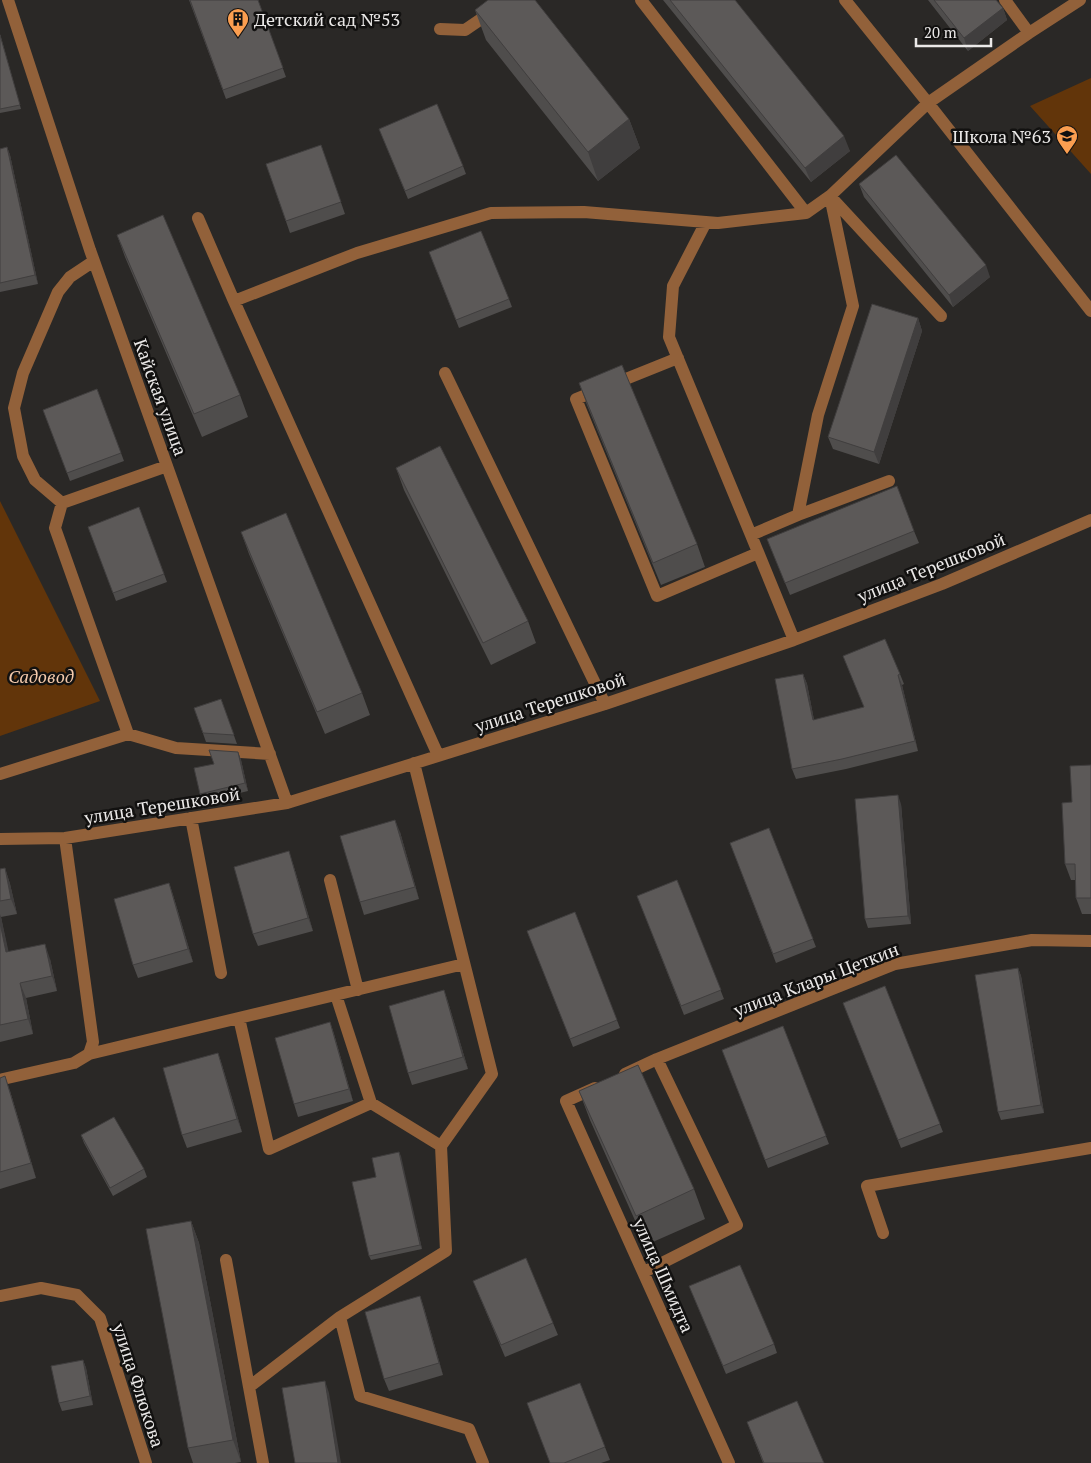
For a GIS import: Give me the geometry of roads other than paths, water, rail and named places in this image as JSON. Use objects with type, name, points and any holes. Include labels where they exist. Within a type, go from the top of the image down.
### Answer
[{"type":"street","name":"Кайская улица","points":[[8,0],[94,262],[288,802]]},
{"type":"street","points":[[440,29],[465,30],[509,0]]},
{"type":"street","points":[[641,0],[806,213]]},
{"type":"street","points":[[845,0],[1091,311]]},
{"type":"street","points":[[1005,0],[1028,32]]},
{"type":"street","points":[[234,301],[357,253],[491,213],[584,212],[718,223],[806,213],[830,196],[928,103],[1028,32],[1080,0]]},
{"type":"street","points":[[830,196],[941,316]]},
{"type":"street","points":[[798,515],[818,415],[853,306],[830,196]]},
{"type":"street","points":[[198,218],[438,755]]},
{"type":"street","points":[[706,222],[673,286],[669,337],[794,640]]},
{"type":"street","points":[[62,503],[35,480],[23,456],[14,408],[23,373],[58,292],[70,277],[94,262]]},
{"type":"street","points":[[678,358],[576,399],[657,596],[758,553]]},
{"type":"street","points":[[445,373],[605,704]]},
{"type":"street","points":[[62,503],[167,466]]},
{"type":"street","points":[[751,535],[798,515],[890,481]]},
{"type":"street","points":[[62,503],[54,528],[128,734]]},
{"type":"street","name":"улица Терешковой","points":[[0,839],[65,838],[288,802],[605,704],[794,640],[942,584],[1091,520]]},
{"type":"street","points":[[0,774],[128,734],[176,748],[270,754]]},
{"type":"street","points":[[249,1387],[340,1317],[446,1251],[441,1146],[492,1074],[414,763]]},
{"type":"street","points":[[191,818],[221,972]]},
{"type":"street","points":[[65,838],[93,1042],[88,1054]]},
{"type":"street","points":[[330,880],[358,990]]},
{"type":"street","name":"улица Клары Цеткин","points":[[566,1102],[657,1059],[895,964],[1032,940],[1091,941]]},
{"type":"street","points":[[3,1079],[74,1063],[88,1054],[464,964]]},
{"type":"street","points":[[336,995],[371,1103],[441,1146]]},
{"type":"street","points":[[239,1018],[269,1149],[371,1103]]},
{"type":"street","points":[[644,1272],[737,1225],[657,1059]]},
{"type":"street","name":"улица Шмидта","points":[[566,1102],[730,1463]]},
{"type":"street","points":[[883,1233],[867,1186],[1091,1148]]},
{"type":"street","points":[[226,1260],[263,1463]]},
{"type":"street","name":"улица Флюкова","points":[[0,1296],[41,1288],[77,1295],[100,1318],[146,1463]]},
{"type":"street","points":[[340,1317],[360,1396],[469,1429],[483,1463]]},
{"type":"place","name":"Детский сад №53","points":[[238,38]]},
{"type":"place","name":"Школа №63","points":[[1067,155]]},
{"type":"park label","name":"Садовод","points":[[41,676]]}]
